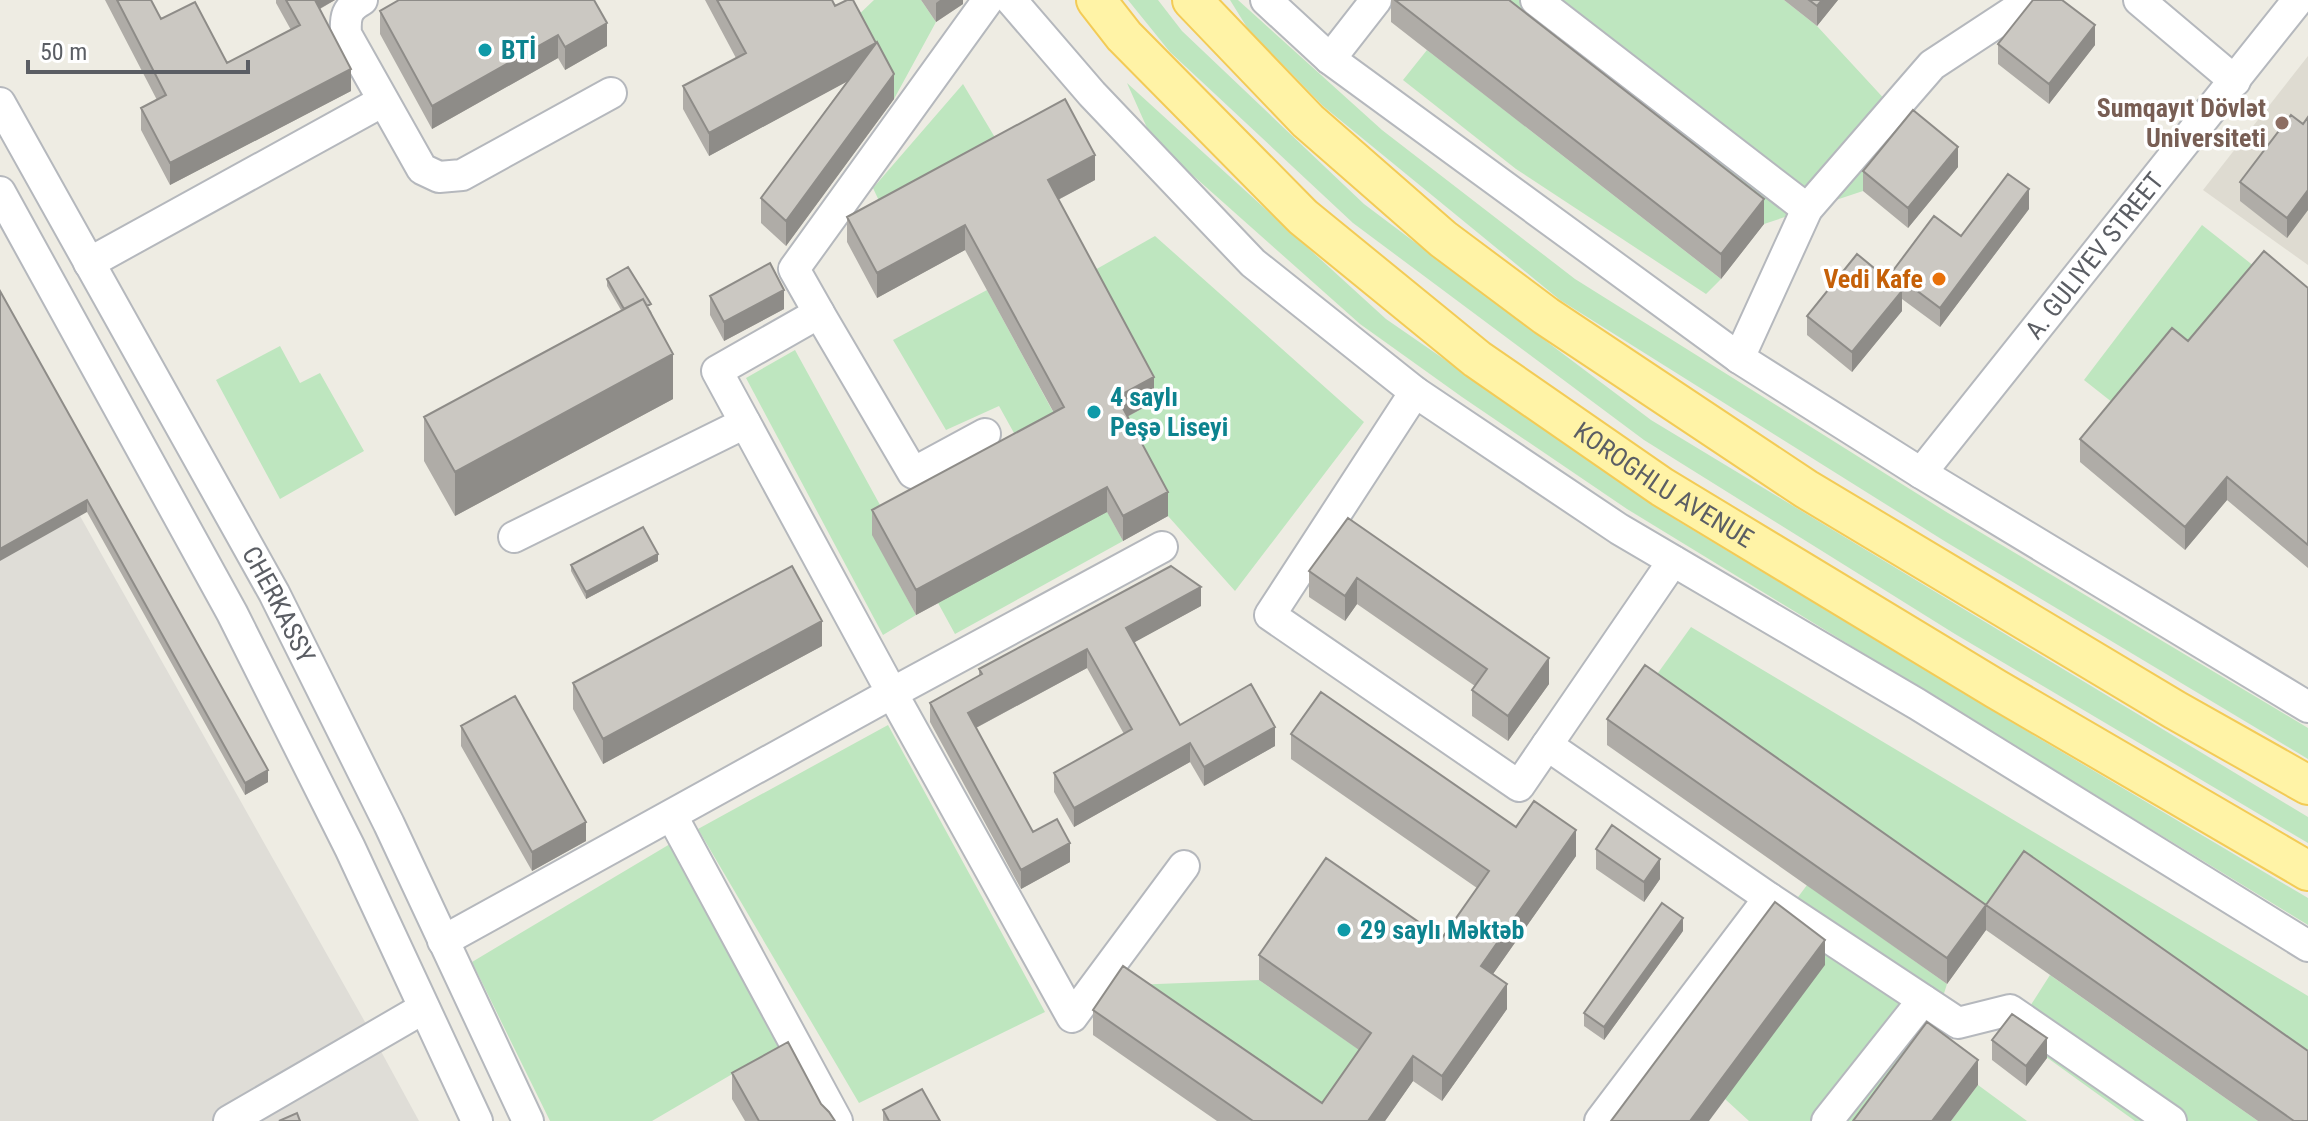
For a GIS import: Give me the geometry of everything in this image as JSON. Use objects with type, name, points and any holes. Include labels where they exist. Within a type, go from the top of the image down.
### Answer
[{"type":"main road","name":"KOROGHLU AVENUE","points":[[1096,0],[1124,36],[1303,217],[1477,359],[1662,487],[1996,689],[2308,871]]},
{"type":"main road","points":[[1192,0],[1308,121],[1443,239],[1546,316],[1806,489],[2175,710],[2308,785]]},
{"type":"street","points":[[362,0],[353,5],[345,17],[346,34],[422,169],[439,177],[462,175],[611,93]]},
{"type":"street","points":[[985,434],[913,473],[794,269],[988,0]]},
{"type":"street","points":[[1011,0],[1092,94],[1253,263],[1415,392],[1619,529],[1917,704],[2308,946]]},
{"type":"street","points":[[1266,0],[1330,59],[1739,358],[1921,473],[2308,707]]},
{"type":"street","points":[[1330,59],[1376,0]]},
{"type":"street","points":[[1536,0],[1807,209]]},
{"type":"street","points":[[1739,358],[1807,209],[1932,65],[2031,0]]},
{"type":"street","points":[[2139,0],[2235,81]]},
{"type":"street","name":"A. GULIYEV STREET","points":[[1921,473],[2298,0]]},
{"type":"street","points":[[89,263],[383,101]]},
{"type":"street","name":"CHERKASSY","points":[[0,103],[274,593],[389,824],[528,1121]]},
{"type":"street","name":"CHERKASSY","points":[[0,192],[232,613],[350,848],[477,1121]]},
{"type":"street","points":[[819,313],[717,371],[1072,1017],[1184,866]]},
{"type":"street","points":[[1415,392],[1270,615],[1519,786],[1673,561]]},
{"type":"street","points":[[514,537],[745,423]]},
{"type":"street","points":[[443,941],[1162,547]]},
{"type":"street","points":[[1547,745],[1958,1023],[2010,1010],[2171,1121]]},
{"type":"street","points":[[672,816],[837,1121]]},
{"type":"street","points":[[1600,1121],[1769,898]]},
{"type":"street","points":[[1827,1121],[1923,1000]]},
{"type":"street","points":[[229,1121],[424,1008]]},
{"type":"shaded area","name":"Sumqayıt Dövlət Universiteti","points":[[2308,56],[2308,265],[2203,190]]},
{"type":"shaded area","points":[[0,374],[365,1022],[419,1121],[0,1121]]},
{"type":"green space","points":[[874,0],[921,0],[936,22],[894,99],[852,21]]},
{"type":"green space","points":[[1128,0],[1158,0],[1182,31],[1364,204],[1651,420],[2308,817],[2308,843],[1955,634],[1644,440],[1353,223],[1170,52]]},
{"type":"green space","points":[[1230,0],[1238,0],[1382,130],[1575,279],[1948,513],[2308,728],[2308,759],[1946,542],[1560,300],[1323,106],[1248,29]]},
{"type":"green space","points":[[1477,0],[1784,0],[1817,26],[1913,130],[1863,191],[1764,224]]},
{"type":"green space","points":[[1427,50],[1721,279],[1706,294],[1516,169],[1403,80]]},
{"type":"green space","points":[[1127,83],[1386,319],[1678,521],[2308,898],[2308,925],[1627,509],[1462,397],[1360,324],[1152,139]]},
{"type":"green space","points":[[963,84],[1006,156],[888,220],[873,188]]},
{"type":"green space","points":[[2202,225],[2264,274],[2122,410],[2084,380]]},
{"type":"green space","points":[[1155,236],[1364,422],[1235,591],[1168,516],[1117,422],[1153,402],[1086,275]]},
{"type":"green space","points":[[987,290],[1123,541],[955,634],[938,603],[1025,453],[999,406],[946,430],[893,340]]},
{"type":"green space","points":[[280,346],[300,383],[320,373],[364,451],[280,499],[216,380]]},
{"type":"green space","points":[[795,350],[891,525],[873,535],[916,615],[883,635],[746,378]]},
{"type":"green space","points":[[1691,627],[2308,996],[2308,1060],[2024,877],[1986,930],[1645,691]]},
{"type":"green space","points":[[888,725],[1045,1012],[859,1103],[698,829]]},
{"type":"green space","points":[[670,844],[782,1045],[652,1121],[550,1121],[472,962]]},
{"type":"green space","points":[[1807,885],[1947,984],[1927,1047],[1872,1121],[1749,1121],[1725,1099],[1775,928]]},
{"type":"green space","points":[[2050,975],[2258,1121],[2135,1121],[2013,1033]]},
{"type":"green space","points":[[1259,980],[1371,1058],[1327,1121],[1132,985]]},
{"type":"green space","points":[[1978,1085],[2027,1121],[1951,1121]]},
{"type":"building","points":[[117,0],[151,0],[161,19],[195,2],[227,63],[300,25],[286,0],[315,0],[351,69],[170,163],[141,108],[166,95]]},
{"type":"building","name":"BTİ","points":[[399,0],[594,0],[607,23],[565,47],[558,35],[432,106],[380,11]]},
{"type":"building","points":[[717,0],[832,0],[835,6],[853,0],[876,43],[709,133],[683,86],[746,53]]},
{"type":"building","points":[[1395,0],[1509,0],[1764,199],[1721,254]]},
{"type":"building","points":[[2033,0],[2062,0],[2095,25],[2049,84],[1998,44]]},
{"type":"building","points":[[877,42],[894,74],[786,221],[761,198]]},
{"type":"building","points":[[1065,99],[1095,155],[1048,180],[1154,377],[1117,397],[1168,492],[1123,516],[1107,487],[916,590],[872,510],[1064,407],[965,225],[877,273],[847,217]]},
{"type":"building","points":[[1913,110],[1958,147],[1908,208],[1863,171]]},
{"type":"building","points":[[2291,115],[2303,124],[2308,117],[2308,190],[2287,218],[2240,182]]},
{"type":"building","points":[[2008,174],[2029,189],[1940,308],[1892,272],[1934,216],[1961,236]]},
{"type":"building","points":[[2264,251],[2308,288],[2308,545],[2227,477],[2185,527],[2080,439],[2172,328],[2188,341]]},
{"type":"building","points":[[1857,254],[1902,291],[1852,352],[1807,316]]},
{"type":"building","points":[[770,263],[784,290],[724,322],[710,296]]},
{"type":"building","points":[[628,267],[651,304],[647,306],[643,299],[624,309],[607,279]]},
{"type":"building","points":[[0,291],[268,770],[245,783],[87,500],[0,549]]},
{"type":"building","points":[[643,299],[673,354],[455,472],[424,417]]},
{"type":"building","points":[[1348,518],[1549,658],[1508,716],[1472,690],[1487,669],[1357,578],[1345,596],[1309,571]]},
{"type":"building","points":[[643,527],[658,554],[586,592],[571,565]]},
{"type":"building","points":[[792,566],[822,621],[603,739],[573,683]]},
{"type":"building","points":[[1171,566],[1201,587],[1126,628],[1180,725],[1251,684],[1275,727],[1204,767],[1190,743],[1074,808],[1054,773],[1132,729],[1087,649],[968,713],[1033,832],[1057,819],[1070,843],[1021,870],[930,703],[982,674],[979,669]]},
{"type":"building","points":[[1645,665],[1986,905],[1947,958],[1607,719]]},
{"type":"building","points":[[1321,692],[1516,827],[1534,801],[1576,830],[1481,966],[1507,984],[1442,1076],[1413,1056],[1368,1121],[1253,1121],[1093,1010],[1123,966],[1322,1103],[1371,1033],[1259,955],[1326,858],[1442,938],[1489,871],[1291,734]]},
{"type":"building","points":[[515,696],[586,822],[532,852],[461,726]]},
{"type":"building","points":[[1612,825],[1660,859],[1644,882],[1596,849]]},
{"type":"building","points":[[2024,851],[2308,1051],[2308,1121],[2294,1121],[1986,905]]},
{"type":"building","points":[[1775,902],[1825,940],[1690,1121],[1611,1121]]},
{"type":"building","points":[[1662,903],[1683,918],[1604,1027],[1584,1013]]},
{"type":"building","points":[[2012,1014],[2047,1038],[2026,1066],[1992,1040]]},
{"type":"building","points":[[1927,1022],[1978,1060],[1932,1121],[1853,1121]]},
{"type":"building","points":[[788,1042],[821,1104],[835,1121],[759,1121],[732,1073]]},
{"type":"building","points":[[922,1089],[940,1121],[889,1121],[883,1110]]},
{"type":"building","points":[[297,1113],[300,1121],[279,1121]]},
{"type":"place","name":"BTİ","points":[[485,50]]},
{"type":"place","name":"Sumqayıt Dövlət Universiteti","points":[[2282,123]]},
{"type":"place","name":"Vedi Kafe","points":[[1939,279]]},
{"type":"place","name":"4 saylı Peşə Liseyi","points":[[1094,412]]},
{"type":"place","name":"29 saylı Məktəb","points":[[1344,930]]}]
